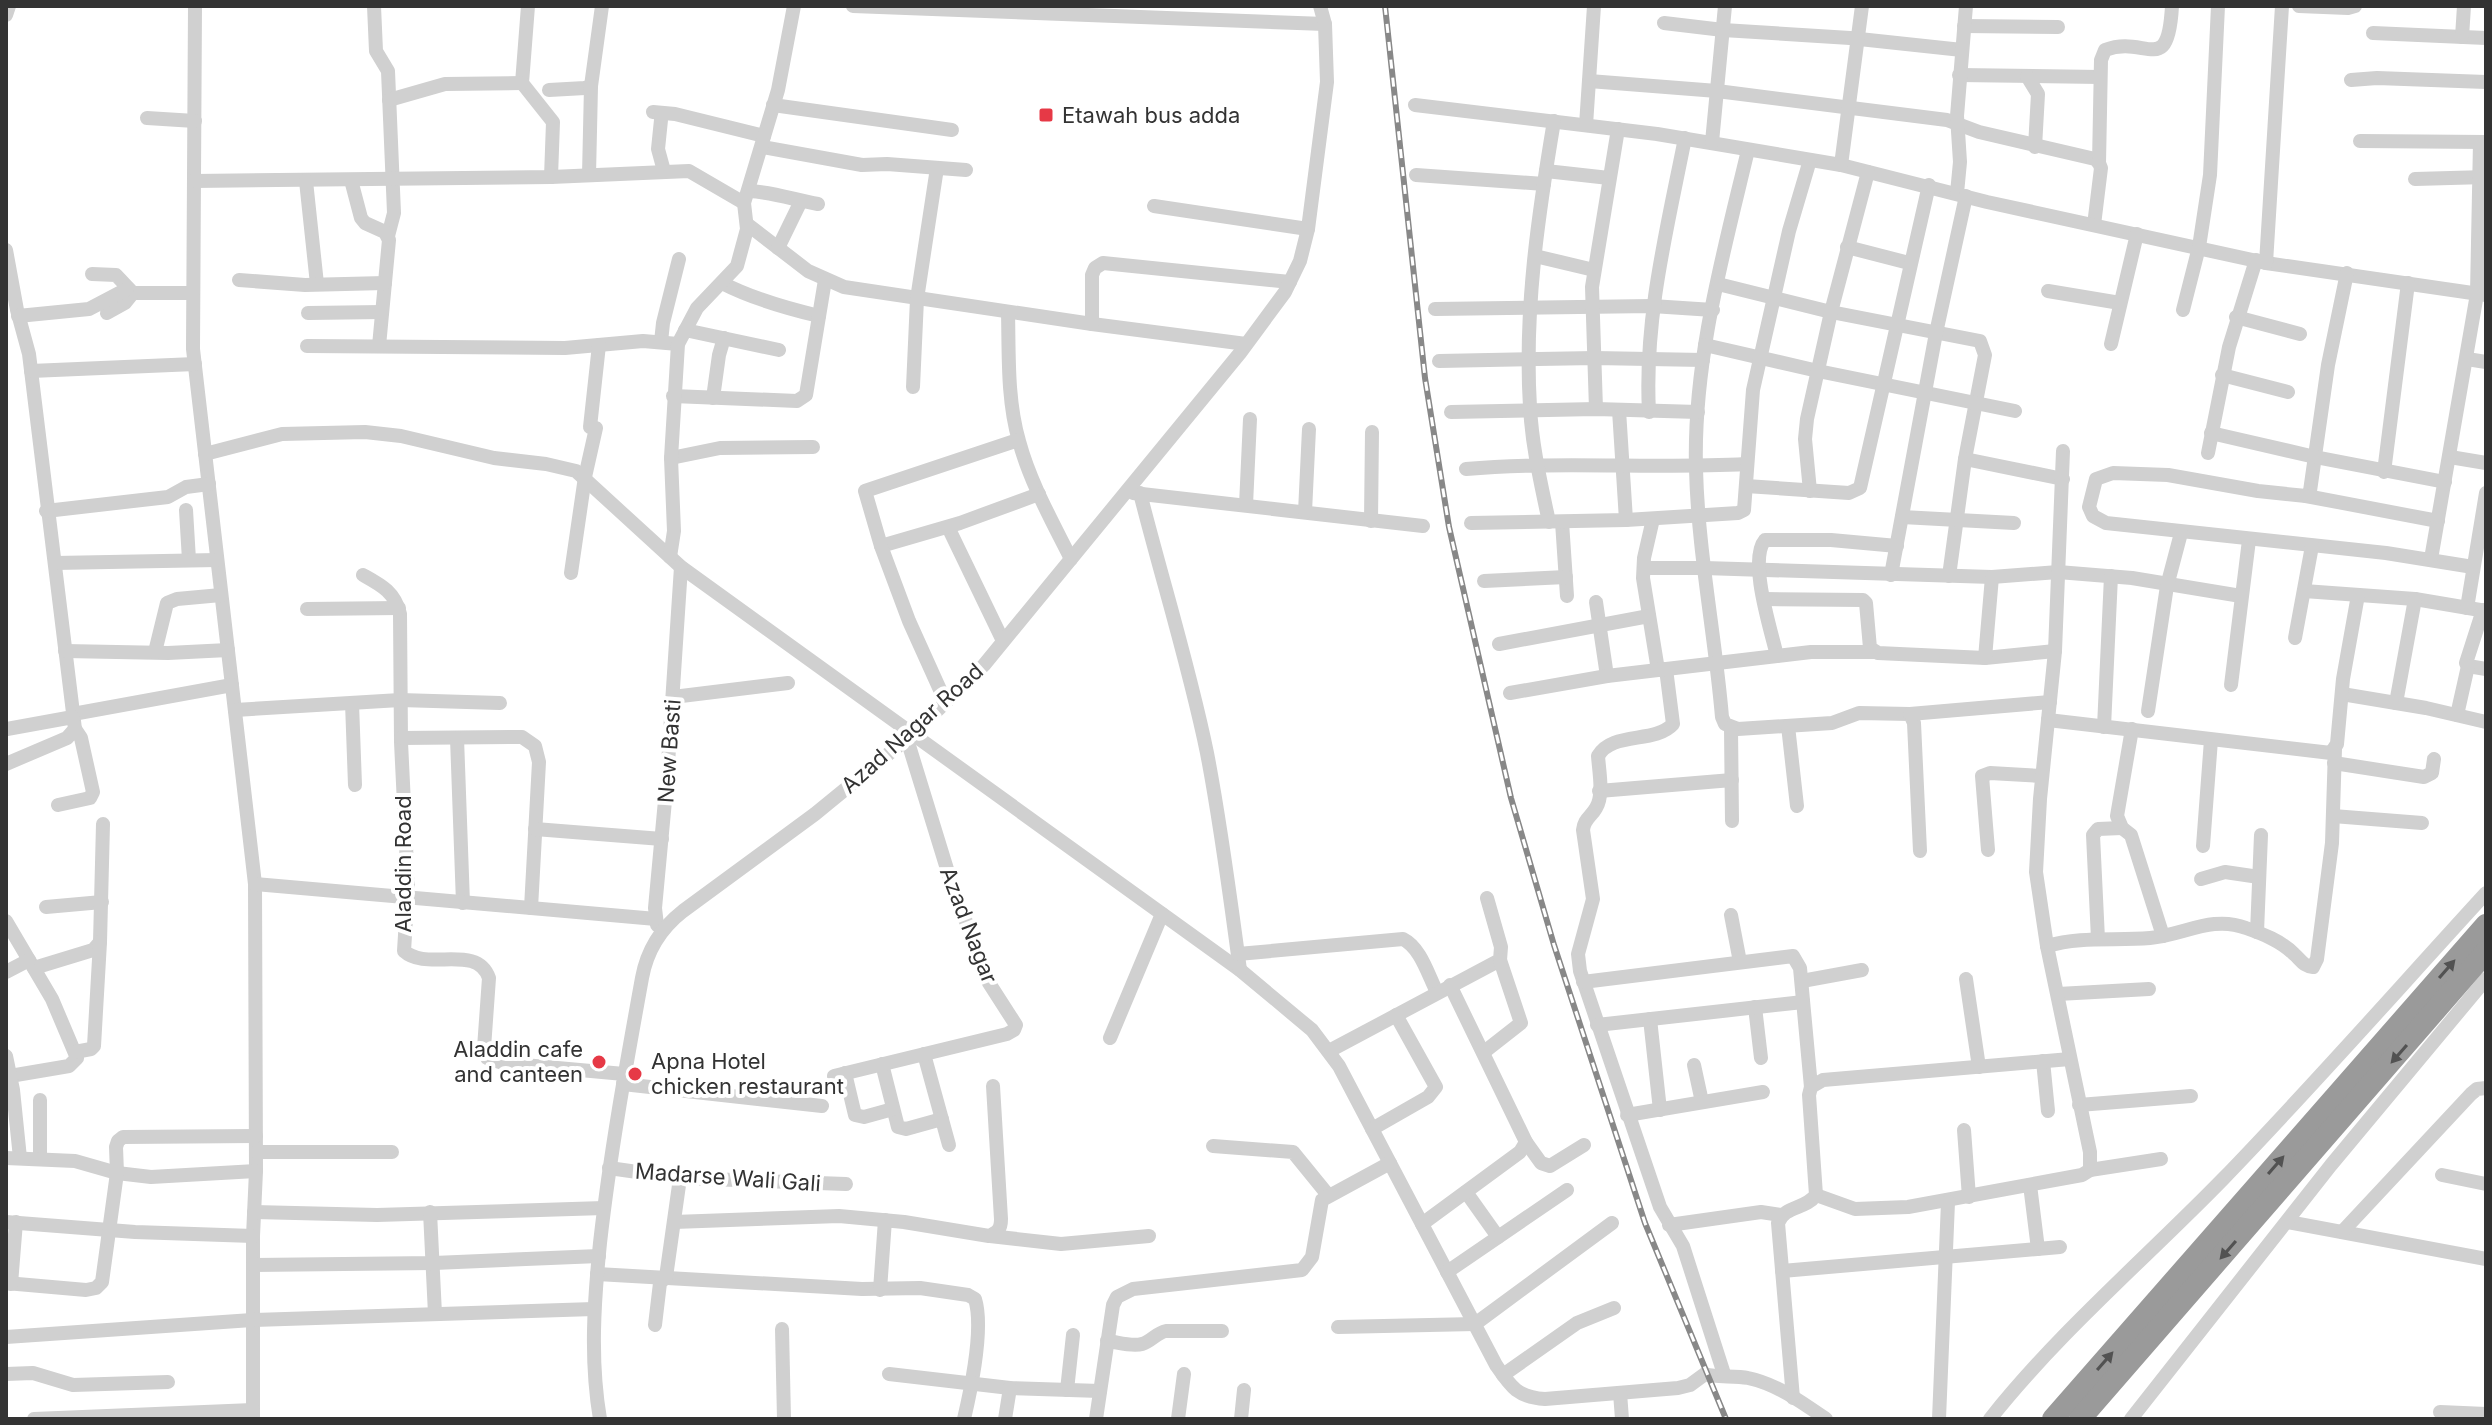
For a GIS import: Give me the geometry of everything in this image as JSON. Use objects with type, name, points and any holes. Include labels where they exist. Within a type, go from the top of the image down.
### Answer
[{"type":"highway","points":[[2053,1419],[2486,925]]},
{"type":"highway","points":[[2080,1419],[2486,952]]},
{"type":"street","points":[[6,15],[9,6]]},
{"type":"street","points":[[34,1419],[253,1414],[255,884],[195,364],[195,6]]},
{"type":"street","points":[[374,6],[376,51],[387,67],[394,213],[388,236],[379,346]]},
{"type":"street","points":[[528,6],[522,83],[553,122],[551,177]]},
{"type":"street","points":[[589,175],[591,86],[602,6]]},
{"type":"street","points":[[307,346],[565,348],[631,341],[678,344],[700,304],[737,266],[747,224],[747,197],[773,105],[794,6]]},
{"type":"street","points":[[853,6],[1021,9],[1325,24]]},
{"type":"street","name":"Azad Nagar Road","points":[[600,1419],[595,1376],[594,1309],[604,1208],[644,967],[659,935],[683,911],[815,814],[946,703],[1132,492],[1246,344],[1290,282],[1300,261],[1308,229],[1327,82],[1325,24],[1320,6]]},
{"type":"street","points":[[1586,125],[1594,6]]},
{"type":"street","points":[[1712,142],[1725,6]]},
{"type":"street","points":[[1841,165],[1862,6]]},
{"type":"street","points":[[1891,575],[1962,194],[1957,122],[1966,6]]},
{"type":"street","points":[[2094,225],[2101,60],[2105,50],[2114,46],[2154,50],[2164,45],[2171,36],[2172,6]]},
{"type":"street","points":[[2183,310],[2199,247],[2210,175],[2218,6]]},
{"type":"street","points":[[2208,453],[2236,317],[2261,262],[2282,6]]},
{"type":"street","points":[[2299,6],[2355,6]]},
{"type":"street","points":[[2462,37],[2464,6]]},
{"type":"street","points":[[1664,23],[1723,30],[1857,38],[1962,50]]},
{"type":"street","points":[[1964,26],[2058,27]]},
{"type":"street","points":[[2373,33],[2486,38]]},
{"type":"street","points":[[1959,75],[2100,77]]},
{"type":"street","points":[[2027,76],[2038,94],[2035,147]]},
{"type":"street","points":[[2351,80],[2486,82]]},
{"type":"street","points":[[1589,81],[1717,91],[1957,122],[1979,132],[2099,163]]},
{"type":"street","points":[[389,100],[445,84],[522,83]]},
{"type":"street","points":[[549,90],[591,86]]},
{"type":"street","points":[[773,105],[952,130]]},
{"type":"street","points":[[1415,105],[1712,142],[1841,165],[2261,262],[2481,294]]},
{"type":"street","points":[[664,171],[658,149],[657,116],[675,114],[763,141],[862,165],[966,170]]},
{"type":"street","points":[[147,118],[195,121]]},
{"type":"street","points":[[1554,121],[1535,256],[1528,360],[1536,464],[1556,522],[1567,596]]},
{"type":"street","points":[[1596,409],[1592,308],[1594,270],[1618,129]]},
{"type":"street","points":[[1649,412],[1647,376],[1652,306],[1685,138]]},
{"type":"street","points":[[2360,141],[2483,142],[2481,294],[2431,559]]},
{"type":"street","points":[[1748,150],[1704,352],[1698,412],[1696,466],[1699,515],[1725,724],[1731,728],[1788,726],[1832,723],[1859,713],[1910,714],[2050,702]]},
{"type":"street","points":[[1471,523],[1653,519],[1744,510],[1752,400],[1760,356],[1810,160]]},
{"type":"street","points":[[913,387],[917,299],[937,168]]},
{"type":"street","points":[[194,181],[551,177],[689,171],[747,197],[772,193],[818,204]]},
{"type":"street","points":[[1810,491],[1805,439],[1831,312],[1868,172]]},
{"type":"street","points":[[1416,175],[1609,178]]},
{"type":"street","points":[[2415,179],[2482,177]]},
{"type":"street","points":[[351,180],[361,218],[388,236]]},
{"type":"street","points":[[306,181],[317,284]]},
{"type":"street","points":[[1746,486],[1849,493],[1860,488],[1929,185]]},
{"type":"street","points":[[778,248],[801,201]]},
{"type":"street","points":[[1154,206],[1308,229]]},
{"type":"street","points":[[747,224],[825,280],[844,287],[1246,344]]},
{"type":"street","points":[[2111,344],[2137,234]]},
{"type":"street","points":[[1847,247],[1909,263]]},
{"type":"street","points":[[6,250],[15,318],[31,371],[74,720],[83,743],[92,795],[58,805]]},
{"type":"street","points":[[1535,256],[1594,270]]},
{"type":"street","points":[[661,342],[679,259]]},
{"type":"street","points":[[1092,324],[1092,275],[1095,268],[1103,263],[1290,282]]},
{"type":"street","points":[[2306,496],[2310,491],[2329,357],[2347,273]]},
{"type":"street","points":[[92,274],[116,275],[130,291]]},
{"type":"street","points":[[239,280],[385,283]]},
{"type":"street","points":[[673,396],[797,401],[803,398],[825,280]]},
{"type":"street","points":[[722,283],[752,298],[819,316]]},
{"type":"street","points":[[2384,472],[2408,283]]},
{"type":"street","points":[[1718,284],[1831,312],[1974,339],[1983,347],[1985,355],[1965,459],[1949,576]]},
{"type":"street","points":[[15,318],[89,309],[130,291],[193,293]]},
{"type":"street","points":[[107,313],[125,303],[130,291]]},
{"type":"street","points":[[2048,291],[2120,303]]},
{"type":"street","points":[[1435,309],[1652,306],[1713,310]]},
{"type":"street","points":[[308,313],[382,312]]},
{"type":"street","points":[[1008,312],[1011,393],[1018,440],[1039,494],[1071,559]]},
{"type":"street","points":[[2236,317],[2300,334]]},
{"type":"street","points":[[685,330],[779,350]]},
{"type":"street","points":[[713,398],[724,338]]},
{"type":"street","name":"New Basti","points":[[659,935],[656,919],[673,697],[676,562],[671,458],[678,344]]},
{"type":"street","points":[[571,573],[593,428],[599,345]]},
{"type":"street","points":[[1439,361],[1649,358],[1704,352],[1760,356],[1818,371],[2015,411]]},
{"type":"street","points":[[2467,359],[2486,362]]},
{"type":"street","points":[[31,371],[195,364]]},
{"type":"street","points":[[2222,375],[2288,392]]},
{"type":"street","points":[[1451,412],[1596,409],[1698,412]]},
{"type":"street","points":[[1619,410],[1626,520]]},
{"type":"street","points":[[1246,505],[1250,419]]},
{"type":"street","points":[[1305,512],[1309,429]]},
{"type":"street","points":[[1371,521],[1372,432]]},
{"type":"street","points":[[205,454],[282,434],[384,433],[494,458],[564,466],[585,477],[676,562],[910,736],[1240,970],[1312,1030],[1329,1051],[1503,1375],[1518,1393],[1530,1398],[1678,1388],[1690,1385],[1705,1374],[1724,1374],[1761,1381],[1826,1419]]},
{"type":"street","points":[[2211,433],[2384,472],[2445,482]]},
{"type":"street","points":[[946,703],[909,621],[881,546],[865,491],[1018,440]]},
{"type":"street","points":[[671,458],[720,448],[813,447]]},
{"type":"street","points":[[2063,451],[2055,651],[2036,872],[2047,946],[2091,1161],[2090,1170]]},
{"type":"street","points":[[2450,457],[2486,463]]},
{"type":"street","points":[[1965,459],[2063,479]]},
{"type":"street","points":[[1466,469],[1536,464],[1746,464]]},
{"type":"street","points":[[2438,521],[2306,496],[2168,475],[2101,475],[2094,483],[2089,507],[2099,521],[2181,533],[2431,559],[2473,567]]},
{"type":"street","points":[[46,511],[168,497],[186,487],[209,484]]},
{"type":"street","points":[[1240,970],[1225,855],[1207,753],[1183,650],[1132,492],[1423,526]]},
{"type":"street","points":[[2457,715],[2468,666],[2466,659],[2479,610],[2473,567],[2486,493]]},
{"type":"street","points":[[881,546],[948,527],[1039,494]]},
{"type":"street","points":[[186,510],[189,560]]},
{"type":"street","points":[[1902,517],[2014,523]]},
{"type":"street","points":[[1653,519],[1644,568],[1649,616],[1673,724],[1663,732],[1613,744],[1598,756],[1597,808],[1586,819],[1583,830],[1593,899],[1578,954],[1583,982],[1627,1115],[1660,1207],[1683,1246],[1724,1374]]},
{"type":"street","points":[[948,527],[1003,641]]},
{"type":"street","points":[[2148,711],[2167,586],[2181,533]]},
{"type":"street","points":[[1777,656],[1759,570],[1760,548],[1765,540],[1831,540],[1897,546]]},
{"type":"street","points":[[2231,685],[2249,540]]},
{"type":"street","points":[[2295,638],[2312,546]]},
{"type":"street","points":[[55,563],[217,560]]},
{"type":"street","points":[[1644,568],[1992,577],[2058,572],[2111,576],[2241,596]]},
{"type":"street","points":[[363,575],[387,588],[399,608]]},
{"type":"street","points":[[2104,727],[2111,576]]},
{"type":"street","points":[[1484,581],[1566,577]]},
{"type":"street","points":[[1985,658],[1992,577]]},
{"type":"street","points":[[2304,591],[2415,599],[2479,610]]},
{"type":"street","points":[[155,652],[164,608],[169,601],[221,595]]},
{"type":"street","points":[[2047,946],[2064,941],[2163,936],[2213,923],[2234,924],[2286,946],[2309,968],[2316,964],[2329,879],[2335,756],[2342,694],[2358,595]]},
{"type":"street","points":[[1765,599],[1863,600],[1866,603],[1869,641],[1874,652]]},
{"type":"street","points":[[2396,703],[2415,599]]},
{"type":"street","points":[[1596,602],[1607,676]]},
{"type":"street","points":[[307,609],[399,608]]},
{"type":"street","name":"Aladdin Road","points":[[399,608],[407,898],[404,951],[418,958],[470,961],[485,968],[489,978],[484,1048],[487,1058],[503,1063],[624,1079]]},
{"type":"street","points":[[1499,644],[1649,616]]},
{"type":"street","points":[[65,651],[228,650]]},
{"type":"street","points":[[1510,693],[1607,676],[1826,651],[1985,658],[2055,651]]},
{"type":"street","points":[[2468,666],[2486,669]]},
{"type":"street","points":[[673,697],[788,683]]},
{"type":"street","points":[[7,729],[74,720],[232,685]]},
{"type":"street","points":[[2342,694],[2486,722]]},
{"type":"street","points":[[235,710],[400,700],[500,703]]},
{"type":"street","points":[[352,703],[355,785]]},
{"type":"street","points":[[1910,714],[1914,723],[1920,851]]},
{"type":"street","points":[[6,764],[67,738],[74,720]]},
{"type":"street","points":[[2048,720],[2326,753],[2424,777],[2432,773],[2434,759]]},
{"type":"street","points":[[1788,726],[1797,806]]},
{"type":"street","points":[[1731,728],[1732,821]]},
{"type":"street","points":[[2132,729],[2117,816],[2133,841],[2163,936]]},
{"type":"street","name":"Azad Nagar","points":[[893,1109],[864,1117],[855,1115],[839,1074],[1007,1034],[1016,1025],[989,983],[951,882],[910,736]]},
{"type":"street","points":[[401,738],[522,737],[535,746],[539,762],[531,908]]},
{"type":"street","points":[[457,738],[463,903]]},
{"type":"street","points":[[2203,846],[2211,740]]},
{"type":"street","points":[[1988,850],[1982,776],[1990,773],[2042,776]]},
{"type":"street","points":[[1599,791],[1732,780]]},
{"type":"street","points":[[2333,816],[2422,823]]},
{"type":"street","points":[[75,1052],[94,1046],[103,824]]},
{"type":"street","points":[[2098,939],[2093,835],[2098,829],[2122,828]]},
{"type":"street","points":[[535,829],[662,839]]},
{"type":"street","points":[[2257,932],[2261,835]]},
{"type":"street","points":[[2201,879],[2225,872],[2259,877]]},
{"type":"street","points":[[255,884],[656,919]]},
{"type":"street","points":[[1990,1419],[2071,1330],[2222,1180],[2319,1078],[2486,893]]},
{"type":"street","points":[[1484,1052],[1519,1028],[1521,1023],[1500,960],[1501,947],[1487,898]]},
{"type":"street","points":[[46,907],[102,902]]},
{"type":"street","points":[[1110,1038],[1162,914]]},
{"type":"street","points":[[1731,915],[1740,962]]},
{"type":"street","points":[[8,928],[52,999],[75,1052],[75,1063],[69,1066],[10,1076]]},
{"type":"street","points":[[1238,954],[1403,939],[1411,943],[1484,1052],[1526,1142],[1541,1163],[1550,1166],[1584,1145]]},
{"type":"street","points":[[6,972],[93,950],[100,942]]},
{"type":"street","points":[[1583,982],[1793,956],[1800,968],[1811,1087],[1816,1195],[1812,1201],[1788,1209],[1778,1223],[1793,1398]]},
{"type":"street","points":[[1329,1051],[1500,960]]},
{"type":"street","points":[[1802,981],[1862,970]]},
{"type":"street","points":[[1966,979],[1979,1067]]},
{"type":"street","points":[[2131,1419],[2331,1165],[2486,979]]},
{"type":"street","points":[[2058,994],[2149,989]]},
{"type":"street","points":[[1597,1025],[1803,1002]]},
{"type":"street","points":[[1755,1007],[1761,1058]]},
{"type":"street","points":[[1372,1129],[1428,1097],[1436,1087],[1396,1015]]},
{"type":"street","points":[[1650,1019],[1660,1110]]},
{"type":"street","points":[[924,1054],[949,1145]]},
{"type":"street","points":[[6,1056],[10,1076],[13,1158],[90,1163],[117,1173],[151,1177],[256,1171]]},
{"type":"street","points":[[1811,1087],[1823,1080],[2070,1059]]},
{"type":"street","points":[[2043,1061],[2048,1111]]},
{"type":"street","points":[[882,1064],[898,1127],[902,1130],[942,1119]]},
{"type":"street","points":[[1694,1065],[1702,1102]]},
{"type":"street","points":[[624,1079],[822,1106]]},
{"type":"street","points":[[989,1236],[1001,1227],[993,1086]]},
{"type":"street","points":[[2342,1232],[2471,1094],[2477,1089],[2486,1088]]},
{"type":"street","points":[[1627,1115],[1763,1092]]},
{"type":"street","points":[[2079,1105],[2191,1096]]},
{"type":"street","points":[[40,1100],[40,1158]]},
{"type":"street","points":[[1964,1130],[1969,1197]]},
{"type":"street","points":[[253,1236],[109,1229],[11,1222],[8,1284],[86,1290],[96,1288],[102,1282],[104,1274],[109,1229],[117,1173],[116,1147],[123,1137],[256,1136]]},
{"type":"street","points":[[1422,1224],[1520,1152],[1526,1142]]},
{"type":"street","points":[[1213,1146],[1293,1152],[1328,1195]]},
{"type":"street","points":[[256,1152],[392,1152]]},
{"type":"street","points":[[1816,1195],[1865,1210],[1948,1202],[2082,1175],[2090,1170],[2161,1159]]},
{"type":"street","points":[[1096,1419],[1113,1305],[1117,1297],[1124,1292],[1302,1270],[1312,1257],[1318,1208],[1328,1195],[1390,1163]]},
{"type":"street","name":"Madarse Wali Gali","points":[[609,1168],[680,1178],[846,1184]]},
{"type":"street","points":[[2442,1175],[2486,1184]]},
{"type":"street","points":[[655,1325],[660,1283],[666,1277],[680,1178]]},
{"type":"street","points":[[2030,1185],[2038,1249]]},
{"type":"street","points":[[1447,1272],[1567,1190]]},
{"type":"street","points":[[1466,1192],[1498,1237]]},
{"type":"street","points":[[1939,1419],[1948,1202]]},
{"type":"street","points":[[254,1212],[377,1215],[604,1208]]},
{"type":"street","points":[[430,1212],[435,1314]]},
{"type":"street","points":[[1669,1225],[1748,1213],[1781,1215]]},
{"type":"street","points":[[674,1222],[752,1221],[810,1216],[885,1220],[1061,1244],[1149,1236]]},
{"type":"street","points":[[880,1290],[885,1220]]},
{"type":"street","points":[[2288,1222],[2486,1259]]},
{"type":"street","points":[[1338,1327],[1475,1324],[1612,1223]]},
{"type":"street","points":[[1782,1271],[2060,1247]]},
{"type":"street","points":[[253,1265],[434,1263],[599,1256]]},
{"type":"street","points":[[597,1274],[880,1290],[920,1288],[968,1295],[975,1299],[977,1311],[973,1384],[964,1419]]},
{"type":"street","points":[[1503,1375],[1586,1318],[1614,1308]]},
{"type":"street","points":[[6,1337],[252,1320],[594,1309]]},
{"type":"street","points":[[782,1329],[784,1419]]},
{"type":"street","points":[[1107,1341],[1143,1344],[1159,1332],[1222,1331]]},
{"type":"street","points":[[1067,1390],[1073,1335]]},
{"type":"street","points":[[6,1374],[33,1373],[73,1385],[168,1382]]},
{"type":"street","points":[[889,1374],[1010,1388],[1100,1391]]},
{"type":"street","points":[[1178,1419],[1184,1374]]},
{"type":"street","points":[[1005,1419],[1010,1388]]},
{"type":"street","points":[[1241,1419],[1244,1390]]},
{"type":"street","points":[[1620,1393],[1622,1419]]},
{"type":"street","points":[[2440,1412],[2486,1414]]},
{"type":"railway","points":[[1385,6],[1425,378],[1449,527],[1511,798],[1554,945],[1645,1223],[1726,1419]]},
{"type":"place","name":"Etawah bus adda","points":[[1046,115]]},
{"type":"place","name":"Aladdin cafe and canteen","points":[[599,1062]]},
{"type":"place","name":"Apna Hotel chicken restaurant","points":[[635,1074]]}]
